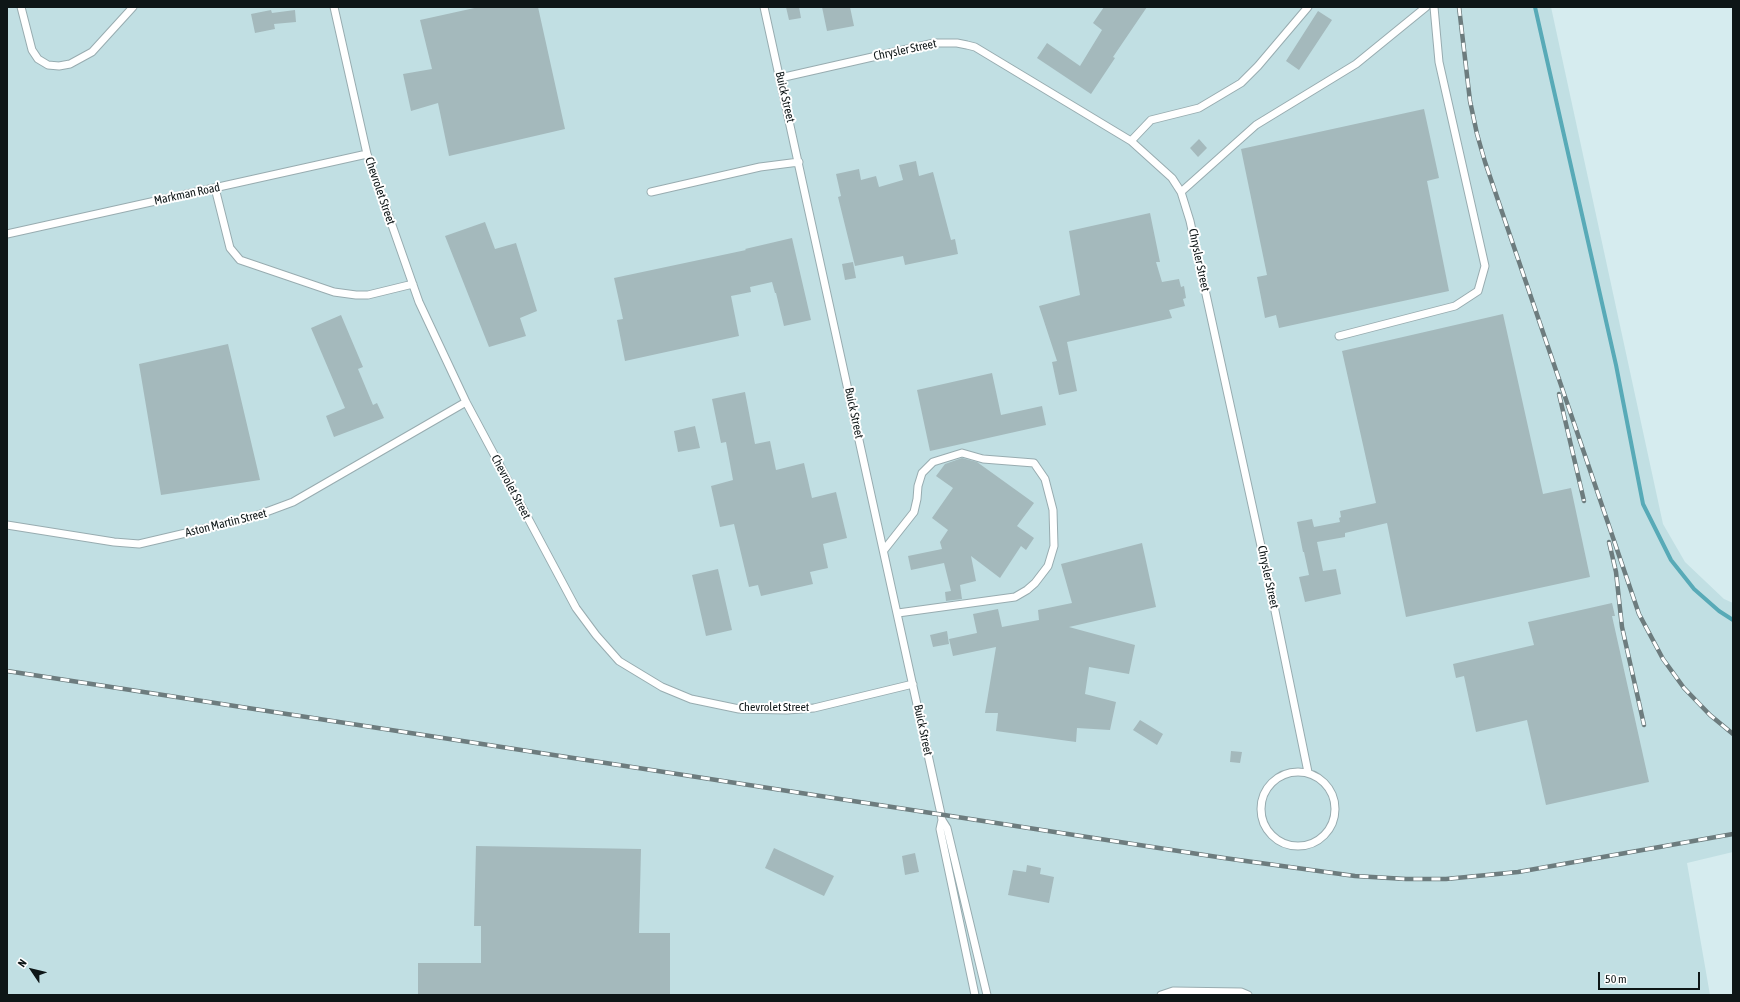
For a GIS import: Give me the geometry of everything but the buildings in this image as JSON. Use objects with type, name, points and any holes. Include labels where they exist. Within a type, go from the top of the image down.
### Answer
[{"type":"lane","points":[[21,7],[32,50],[38,59],[48,65],[59,66],[70,64],[92,52],[133,7]]},
{"type":"lane","name":"Chevrolet Street","points":[[334,7],[367,154],[413,284],[466,402],[576,608],[596,635],[619,661],[662,687],[691,699],[739,709],[762,710],[814,708],[913,684]]},
{"type":"lane","name":"Buick Street","points":[[764,7],[898,613],[942,820],[946,828],[987,995]]},
{"type":"lane","points":[[1132,141],[1151,120],[1199,108],[1241,83],[1258,66],[1308,7]]},
{"type":"lane","points":[[1181,192],[1256,124],[1356,64],[1426,7]]},
{"type":"lane","points":[[1339,336],[1455,306],[1478,291],[1484,266],[1439,62],[1434,7]]},
{"type":"lane","name":"Chrysler Street","points":[[780,78],[934,43],[957,42],[975,47],[1132,141],[1161,166],[1172,178],[1181,192],[1190,221],[1273,601],[1308,772]]},
{"type":"lane","name":"Markman Road","points":[[7,234],[367,154]]},
{"type":"lane","points":[[651,192],[760,167],[799,162]]},
{"type":"lane","points":[[215,188],[230,248],[240,260],[334,292],[356,296],[368,295],[413,284]]},
{"type":"lane","name":"Aston Martin Street","points":[[7,525],[114,542],[138,544],[250,518],[293,502],[466,402]]},
{"type":"lane","points":[[884,550],[914,512],[918,486],[922,473],[933,462],[962,453],[983,459],[1034,463],[1045,480],[1053,510],[1054,546],[1048,566],[1035,583],[1027,590],[1014,596],[898,613]]},
{"type":"lane","points":[[1294,771],[1308,772],[1320,778],[1330,788],[1335,801],[1335,815],[1330,828],[1315,842],[1309,845],[1295,846],[1282,843],[1270,835],[1263,823],[1260,810],[1262,796],[1270,784],[1281,776],[1294,771]]},
{"type":"lane","name":"Buick Street","points":[[942,820],[940,829],[975,995]]},
{"type":"lane","points":[[1161,995],[1173,991],[1241,992],[1248,995]]},
{"type":"shaded area","points":[[7,7],[1551,7],[1663,524],[1685,562],[1724,599],[1733,603],[1733,852],[1687,863],[1710,995],[7,995]]},
{"type":"waterway","points":[[1535,7],[1616,365],[1643,504],[1671,560],[1694,589],[1719,611],[1733,620]]},
{"type":"railway","points":[[1459,7],[1470,101],[1485,162],[1639,614],[1663,659],[1684,688],[1710,715],[1733,734]]},
{"type":"railway","points":[[1559,394],[1584,501]]},
{"type":"railway","points":[[1609,542],[1616,572],[1622,627],[1644,725]]},
{"type":"railway","points":[[7,671],[1224,858],[1355,876],[1406,879],[1446,879],[1518,872],[1733,834]]}]
